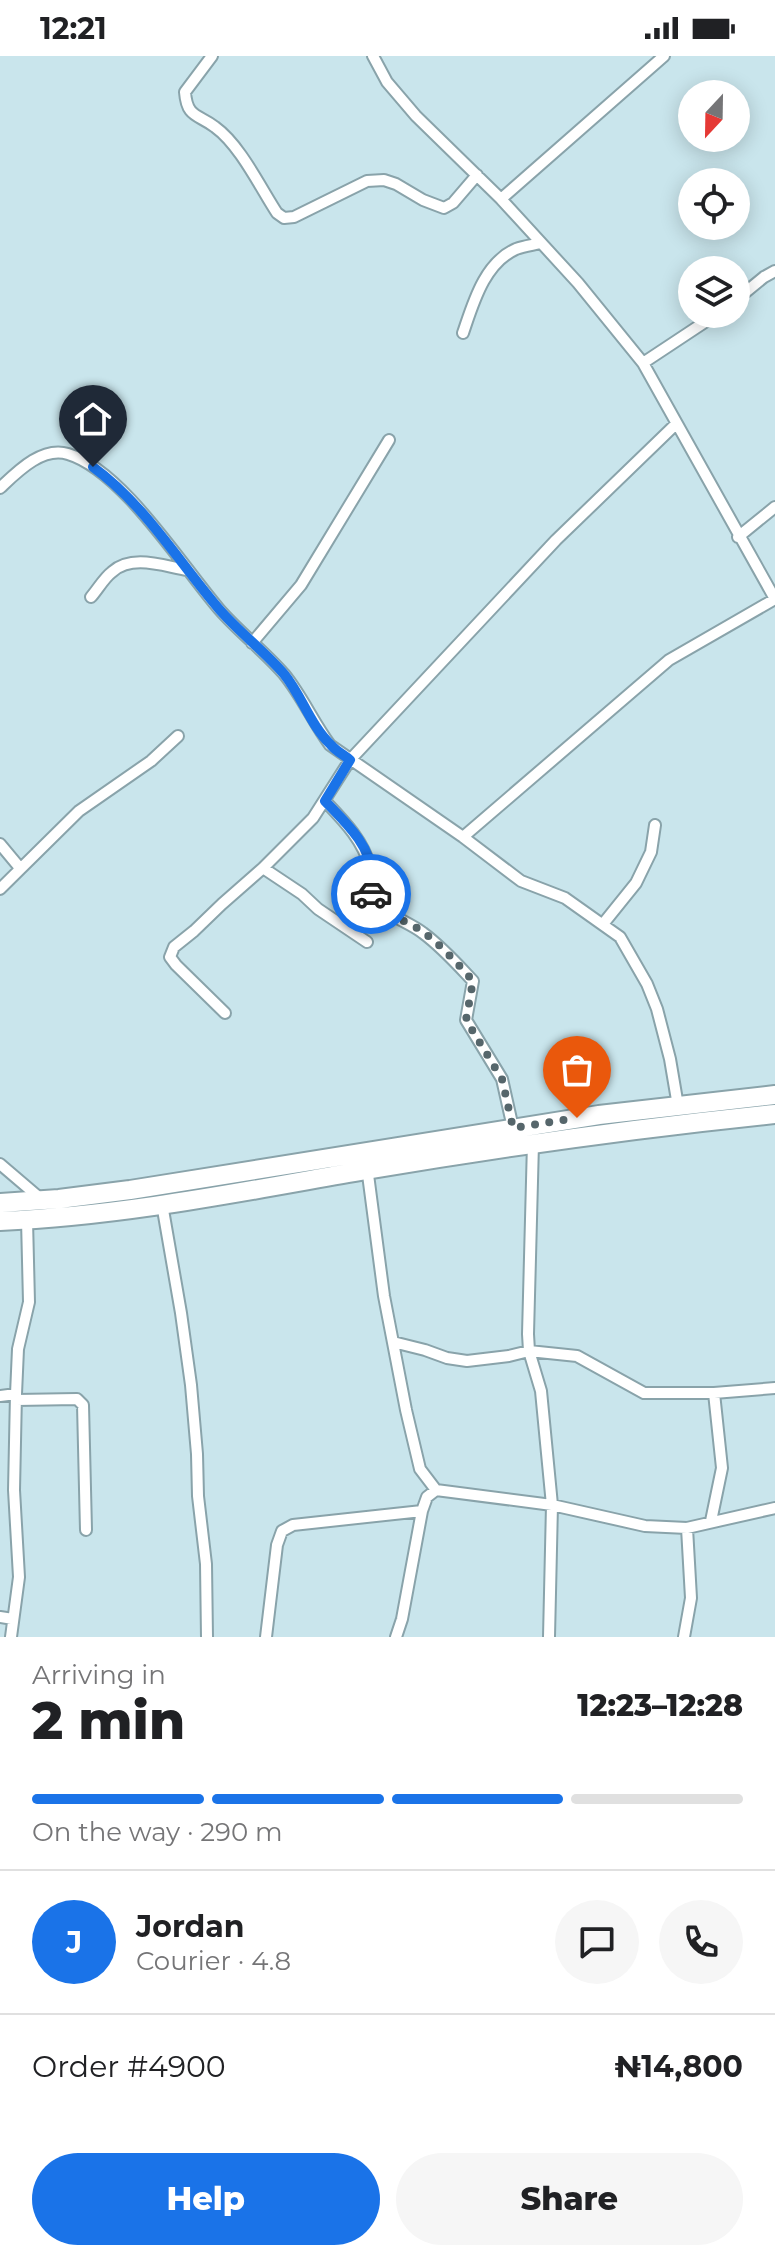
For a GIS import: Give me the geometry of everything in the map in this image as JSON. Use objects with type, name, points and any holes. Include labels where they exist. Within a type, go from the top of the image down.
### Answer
[{"type":"highway","points":[[0,1221],[162,1204],[513,1128],[775,1095]]},
{"type":"highway","points":[[0,1203],[42,1201],[775,1114]]},
{"type":"street","points":[[212,56],[185,92],[186,104],[193,115],[215,127],[233,145],[277,213],[284,218],[294,217],[367,181],[396,184],[444,208],[453,203],[477,175]]},
{"type":"street","points":[[373,56],[387,82],[416,116],[501,199],[578,283],[643,363],[775,599],[669,660],[463,837]]},
{"type":"street","points":[[501,199],[664,56]]},
{"type":"street","points":[[463,333],[478,290],[493,270],[515,250],[541,243]]},
{"type":"street","points":[[750,288],[775,271]]},
{"type":"street","points":[[643,363],[696,328]]},
{"type":"street","points":[[225,1013],[176,965],[170,957],[171,952],[313,818],[350,760],[556,540],[676,424]]},
{"type":"street","points":[[252,643],[301,585],[389,440]]},
{"type":"street","points":[[0,488],[16,472],[45,454],[66,453],[114,482],[221,611],[283,672],[330,745],[521,881],[565,898],[620,937],[647,984],[657,1009],[678,1106]]},
{"type":"street","points":[[738,537],[775,507]]},
{"type":"street","points":[[91,597],[113,571],[126,564],[142,562],[187,570]]},
{"type":"street","points":[[0,889],[79,811],[151,761],[178,736]]},
{"type":"street","points":[[325,801],[363,847],[372,876],[369,889],[373,898],[404,923],[420,930],[442,947],[473,981],[466,1020],[502,1079],[513,1128]]},
{"type":"street","points":[[603,924],[636,883],[651,852],[655,825]]},
{"type":"street","points":[[0,844],[20,868]]},
{"type":"street","points":[[263,868],[367,942]]},
{"type":"street","points":[[533,1143],[527,1321],[529,1351],[541,1391],[552,1505],[549,1637]]},
{"type":"street","points":[[366,1161],[384,1296],[420,1469],[436,1490]]},
{"type":"street","points":[[0,1164],[42,1201]]},
{"type":"street","points":[[162,1204],[191,1385],[206,1564],[207,1637]]},
{"type":"street","points":[[11,1637],[19,1577],[14,1490],[16,1397],[18,1349],[29,1302],[27,1220]]},
{"type":"street","points":[[393,1342],[467,1361],[529,1351],[577,1356],[644,1393],[714,1393],[775,1388]]},
{"type":"street","points":[[711,1521],[722,1468],[714,1393]]},
{"type":"street","points":[[0,1396],[77,1399],[83,1405],[86,1530]]},
{"type":"street","points":[[396,1637],[422,1511],[427,1497],[436,1490],[552,1505],[645,1526],[687,1528],[775,1508]]},
{"type":"street","points":[[266,1637],[277,1545],[282,1531],[293,1525],[422,1511]]},
{"type":"street","points":[[684,1637],[691,1598],[687,1528]]},
{"type":"street","points":[[0,1617],[13,1619]]},
{"type":"way so far","points":[[371,894],[381,906],[442,947],[473,981],[466,1020],[502,1079],[513,1128],[577,1118]]},
{"type":"route","points":[[93,467],[114,482],[221,611],[283,672],[301,697],[314,724],[330,745],[350,760],[325,801],[363,847],[372,876],[371,894]]}]
